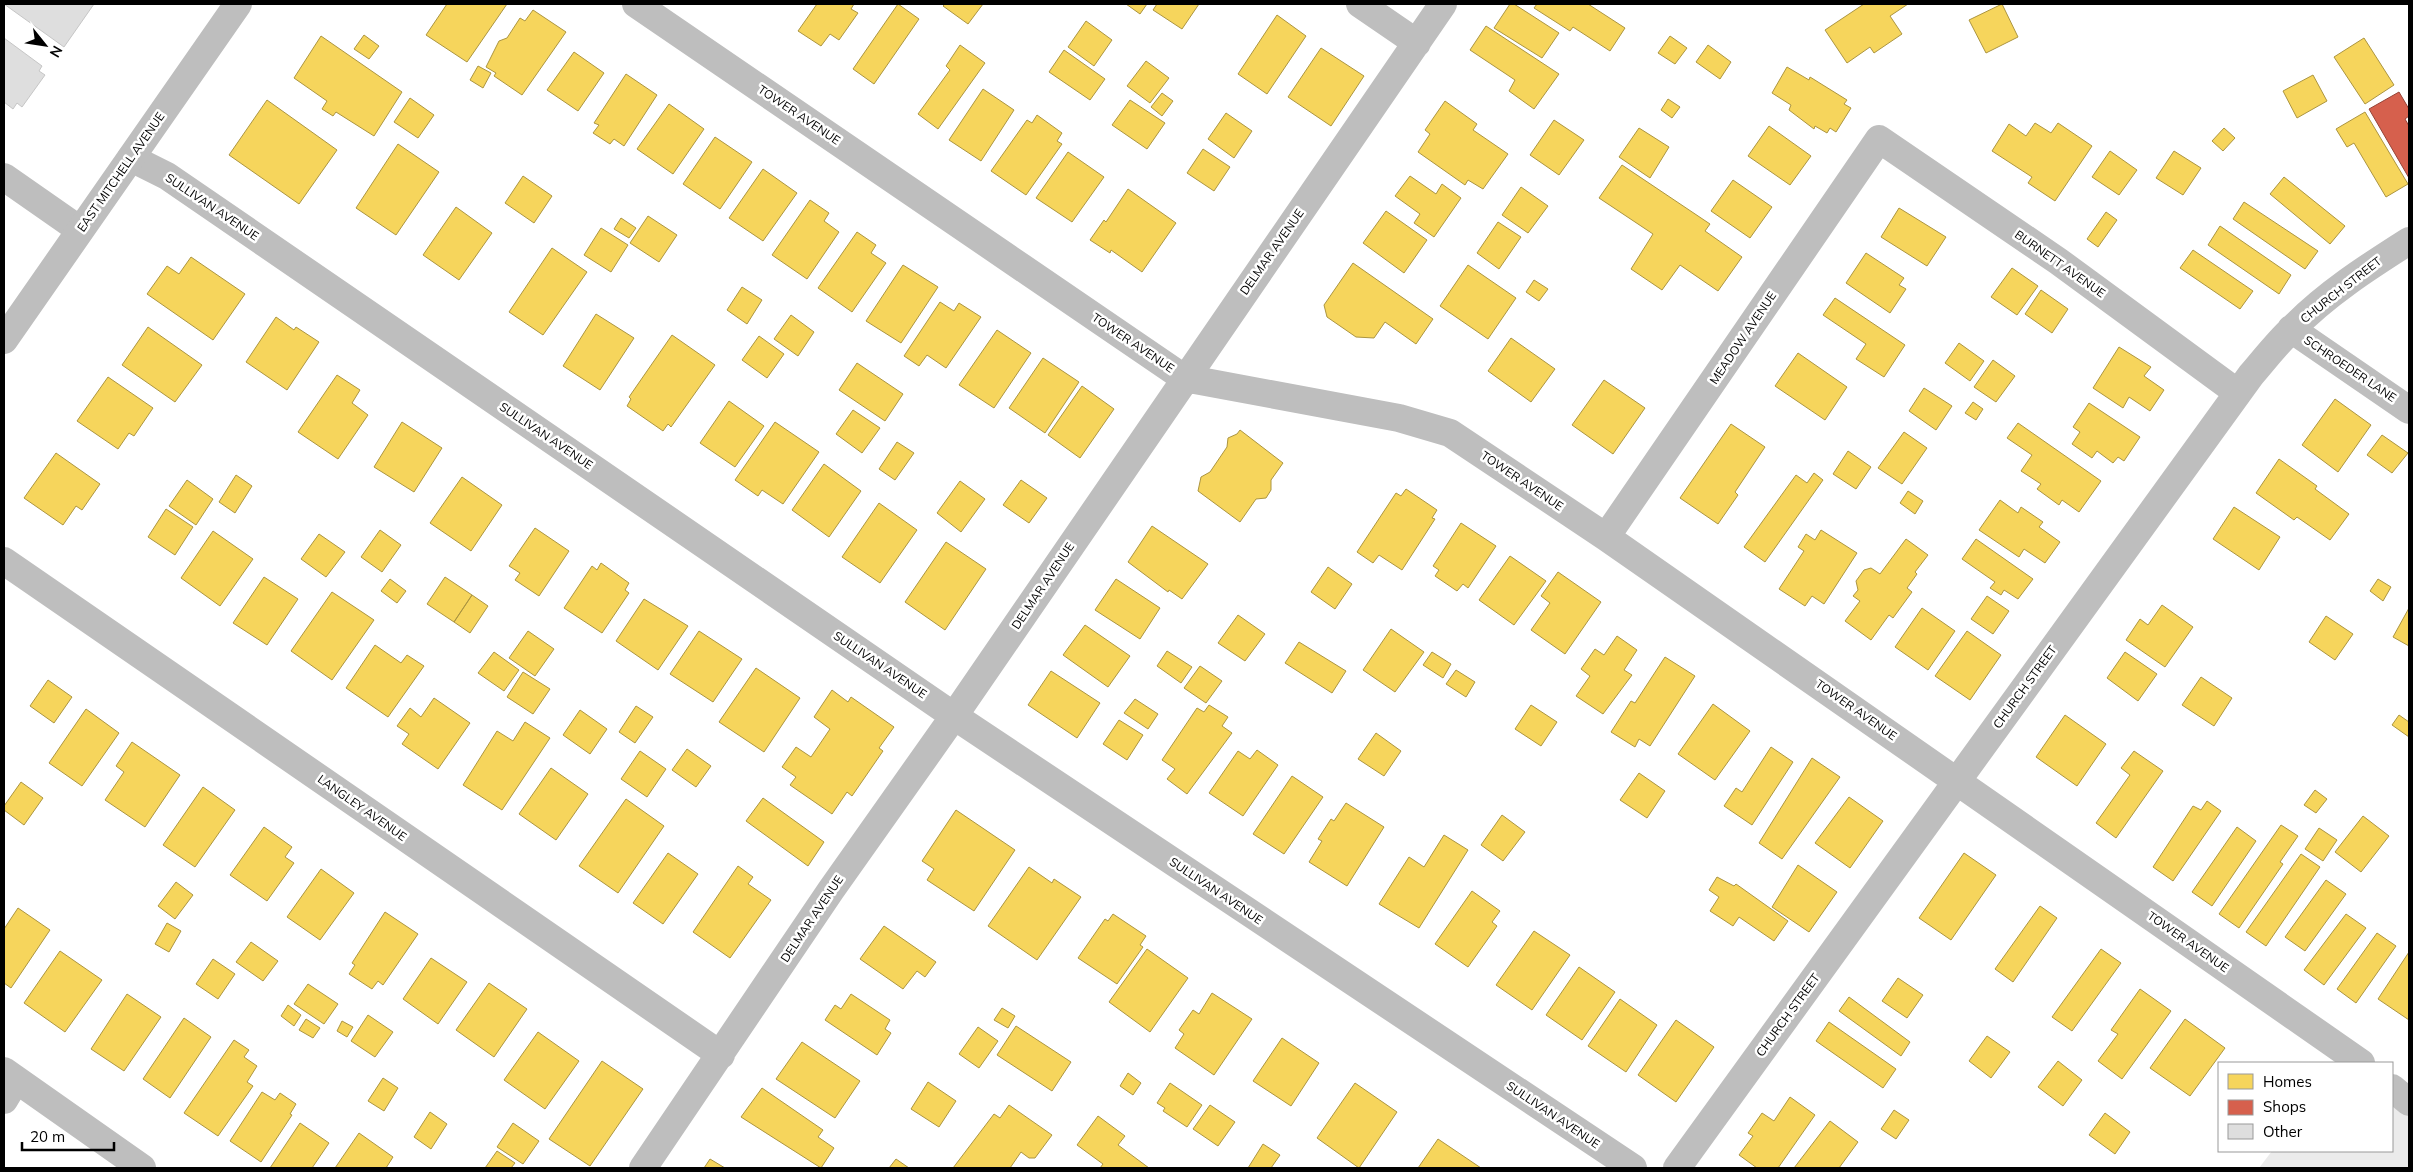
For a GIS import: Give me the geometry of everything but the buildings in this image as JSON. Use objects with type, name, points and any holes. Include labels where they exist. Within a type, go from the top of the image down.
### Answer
[{"type":"street","name":"EAST MITCHELL AVENUE","points":[[4,340],[238,4]]},
{"type":"street","name":"TOWER AVENUE","points":[[636,4],[1184,378],[1399,418],[1450,433],[1606,537],[2360,1062]]},
{"type":"street","points":[[1360,4],[1416,43]]},
{"type":"street","name":"DELMAR AVENUE","points":[[643,1168],[831,890],[954,716],[1184,378],[1443,4]]},
{"type":"street","name":"BURNETT AVENUE","points":[[1879,139],[2058,261],[2238,393]]},
{"type":"street","name":"MEADOW AVENUE","points":[[1606,537],[1879,139]]},
{"type":"street","name":"SULLIVAN AVENUE","points":[[131,158],[167,176],[954,716],[1633,1168]]},
{"type":"street","points":[[4,177],[80,230]]},
{"type":"street","name":"CHURCH STREET","points":[[1677,1168],[2251,375],[2292,329],[2311,311],[2368,267],[2409,241]]},
{"type":"street","name":"SCHROEDER LANE","points":[[2292,329],[2409,410]]},
{"type":"street","name":"LANGLEY AVENUE","points":[[4,561],[721,1055]]},
{"type":"street","points":[[8,1084],[142,1168]]},
{"type":"street","points":[[2393,1089],[2409,1102]]},
{"type":"shaded area","points":[[2393,1089],[2409,1102],[2409,1168],[2259,1168],[2271,1152],[2393,1152]]}]
